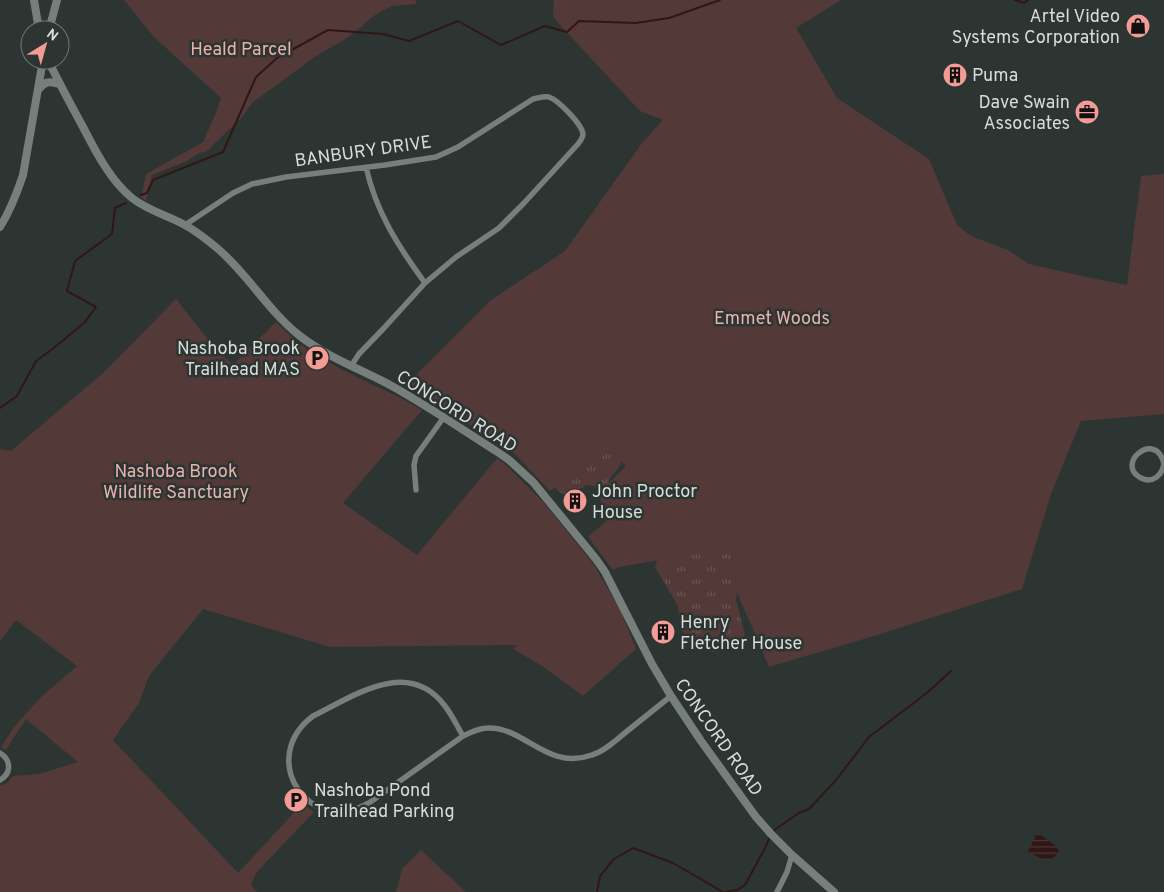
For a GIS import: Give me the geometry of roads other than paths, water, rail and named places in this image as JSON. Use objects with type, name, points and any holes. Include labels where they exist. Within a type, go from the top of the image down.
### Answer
[{"type":"main road","points":[[34,0],[37,20]]},
{"type":"main road","points":[[51,20],[57,0]]},
{"type":"main road","points":[[0,226],[17,194],[23,176],[41,70]]},
{"type":"main road","name":"CONCORD ROAD","points":[[53,70],[98,156],[124,190],[140,203],[186,225],[212,244],[240,269],[279,316],[300,336],[351,366],[396,388],[444,417],[510,460],[533,482],[605,572],[652,664],[671,696],[756,817],[770,834],[834,892]]},
{"type":"main road","points":[[38,90],[42,84],[48,82],[59,84]]},
{"type":"street","name":"BANBURY DRIVE","points":[[186,225],[233,193],[252,184],[286,177],[436,157],[458,147],[541,97],[548,97],[561,105],[583,132],[578,144],[511,217],[494,232],[456,257],[425,283],[359,354],[351,366]]},
{"type":"street","points":[[366,167],[376,202],[388,226],[405,255],[425,283]]},
{"type":"street","points":[[416,490],[414,465],[416,456],[444,417]]},
{"type":"street","points":[[1151,449],[1160,454],[1164,464],[1163,471],[1157,478],[1152,480],[1143,479],[1138,476],[1133,463],[1134,458],[1141,451],[1151,449]]},
{"type":"street","points":[[463,736],[445,706],[432,693],[424,688],[408,683],[390,682],[364,690],[305,722],[294,736],[288,762],[297,788],[309,801],[318,807],[334,811],[353,810],[369,802],[463,736],[480,729],[499,729],[557,756],[583,758],[606,748],[671,696]]},
{"type":"street","points":[[0,753],[7,759],[9,767],[6,776],[0,780]]},
{"type":"street","points":[[777,892],[787,872],[792,855]]},
{"type":"waterway","points":[[141,195],[147,193],[153,180],[223,152],[256,77],[277,58],[328,30],[383,34],[409,41],[458,21],[501,45],[545,26],[567,32],[579,21],[636,23],[669,18],[720,0]]},
{"type":"waterway","points":[[1015,0],[1024,3],[1028,0]]},
{"type":"waterway","points":[[0,408],[17,396],[36,361],[85,322],[96,307],[67,291],[75,261],[112,234],[115,208],[126,203]]},
{"type":"waterway","points":[[773,831],[799,813],[809,809],[836,780],[869,737],[928,692],[951,671]]},
{"type":"waterway","points":[[725,892],[737,890],[745,885],[769,839]]},
{"type":"waterway","points":[[597,892],[600,876],[614,859],[633,848],[673,863],[723,892]]},
{"type":"place","name":"Artel Video Systems Corporation","points":[[1138,26]]},
{"type":"place","name":"Puma","points":[[955,75]]},
{"type":"place","name":"Dave Swain Associates","points":[[1087,112]]},
{"type":"place","name":"Nashoba Brook Trailhead MAS","points":[[317,358]]},
{"type":"place","name":"John Proctor House","points":[[575,501]]},
{"type":"place","name":"Henry Fletcher House","points":[[663,632]]},
{"type":"place","name":"Nashoba Pond Trailhead Parking","points":[[296,800]]},
{"type":"park label","name":"Heald Parcel","points":[[241,49]]},
{"type":"park label","name":"Emmet Woods","points":[[772,318]]},
{"type":"park label","name":"Nashoba Brook Wildlife Sanctuary","points":[[176,481]]}]
